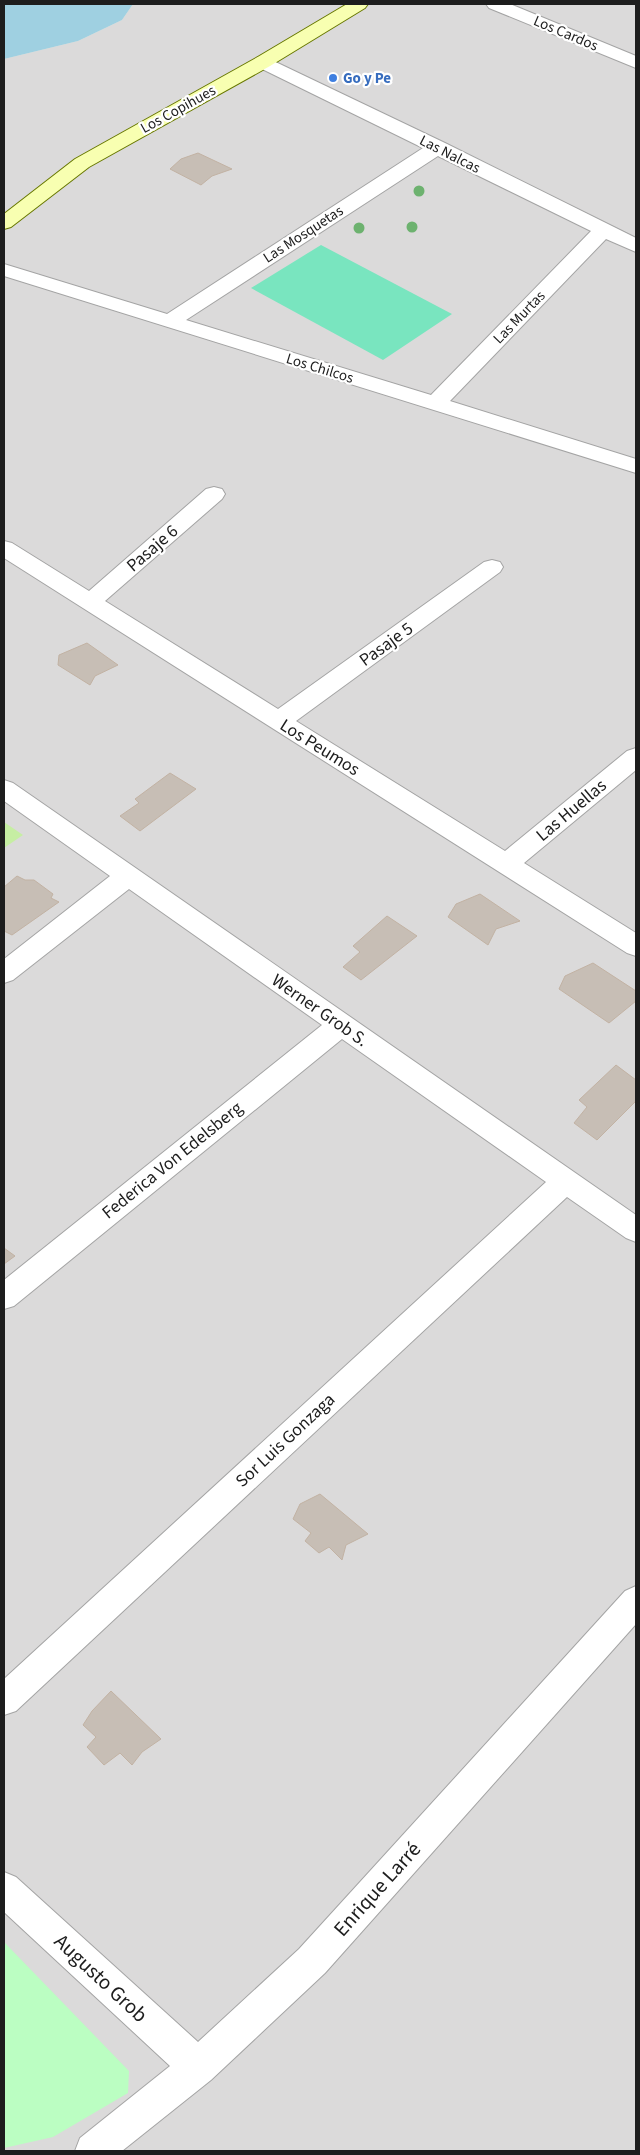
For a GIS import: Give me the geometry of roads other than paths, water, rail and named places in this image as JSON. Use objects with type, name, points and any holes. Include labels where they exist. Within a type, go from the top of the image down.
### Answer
[{"type":"main road","name":"Los Copihues","points":[[4,223],[82,162],[263,62],[359,4]]},
{"type":"street","name":"Los Cardos","points":[[495,4],[636,63]]},
{"type":"street","name":"Las Nalcas","points":[[263,62],[438,147],[602,231],[636,246]]},
{"type":"street","name":"Las Mosquetas","points":[[169,322],[438,147]]},
{"type":"street","name":"Las Murtas","points":[[435,404],[602,231]]},
{"type":"street","name":"Los Chilcos","points":[[4,270],[636,466]]},
{"type":"street","name":"Pasaje 6","points":[[90,602],[214,494]]},
{"type":"street","name":"Los Peumos","points":[[4,548],[636,946]]},
{"type":"street","name":"Pasaje 5","points":[[279,721],[492,567]]},
{"type":"street","name":"Las Huellas","points":[[506,864],[636,757]]},
{"type":"street","name":"Werner Grob S.","points":[[4,789],[636,1230]]},
{"type":"street","points":[[4,973],[128,876]]},
{"type":"street","name":"Federica Von Edelsberg","points":[[4,1297],[341,1024]]},
{"type":"street","name":"Sor Luis Gonzaga","points":[[4,1700],[566,1181]]},
{"type":"street","name":"Enrique Larré","points":[[93,2151],[198,2067],[312,1961],[636,1602]]},
{"type":"street","name":"Augusto Grob","points":[[4,1889],[198,2067]]},
{"type":"water","points":[[4,4],[133,4],[122,20],[78,41],[4,59]]},
{"type":"place","name":"Go y Pe","points":[[333,78]]}]
